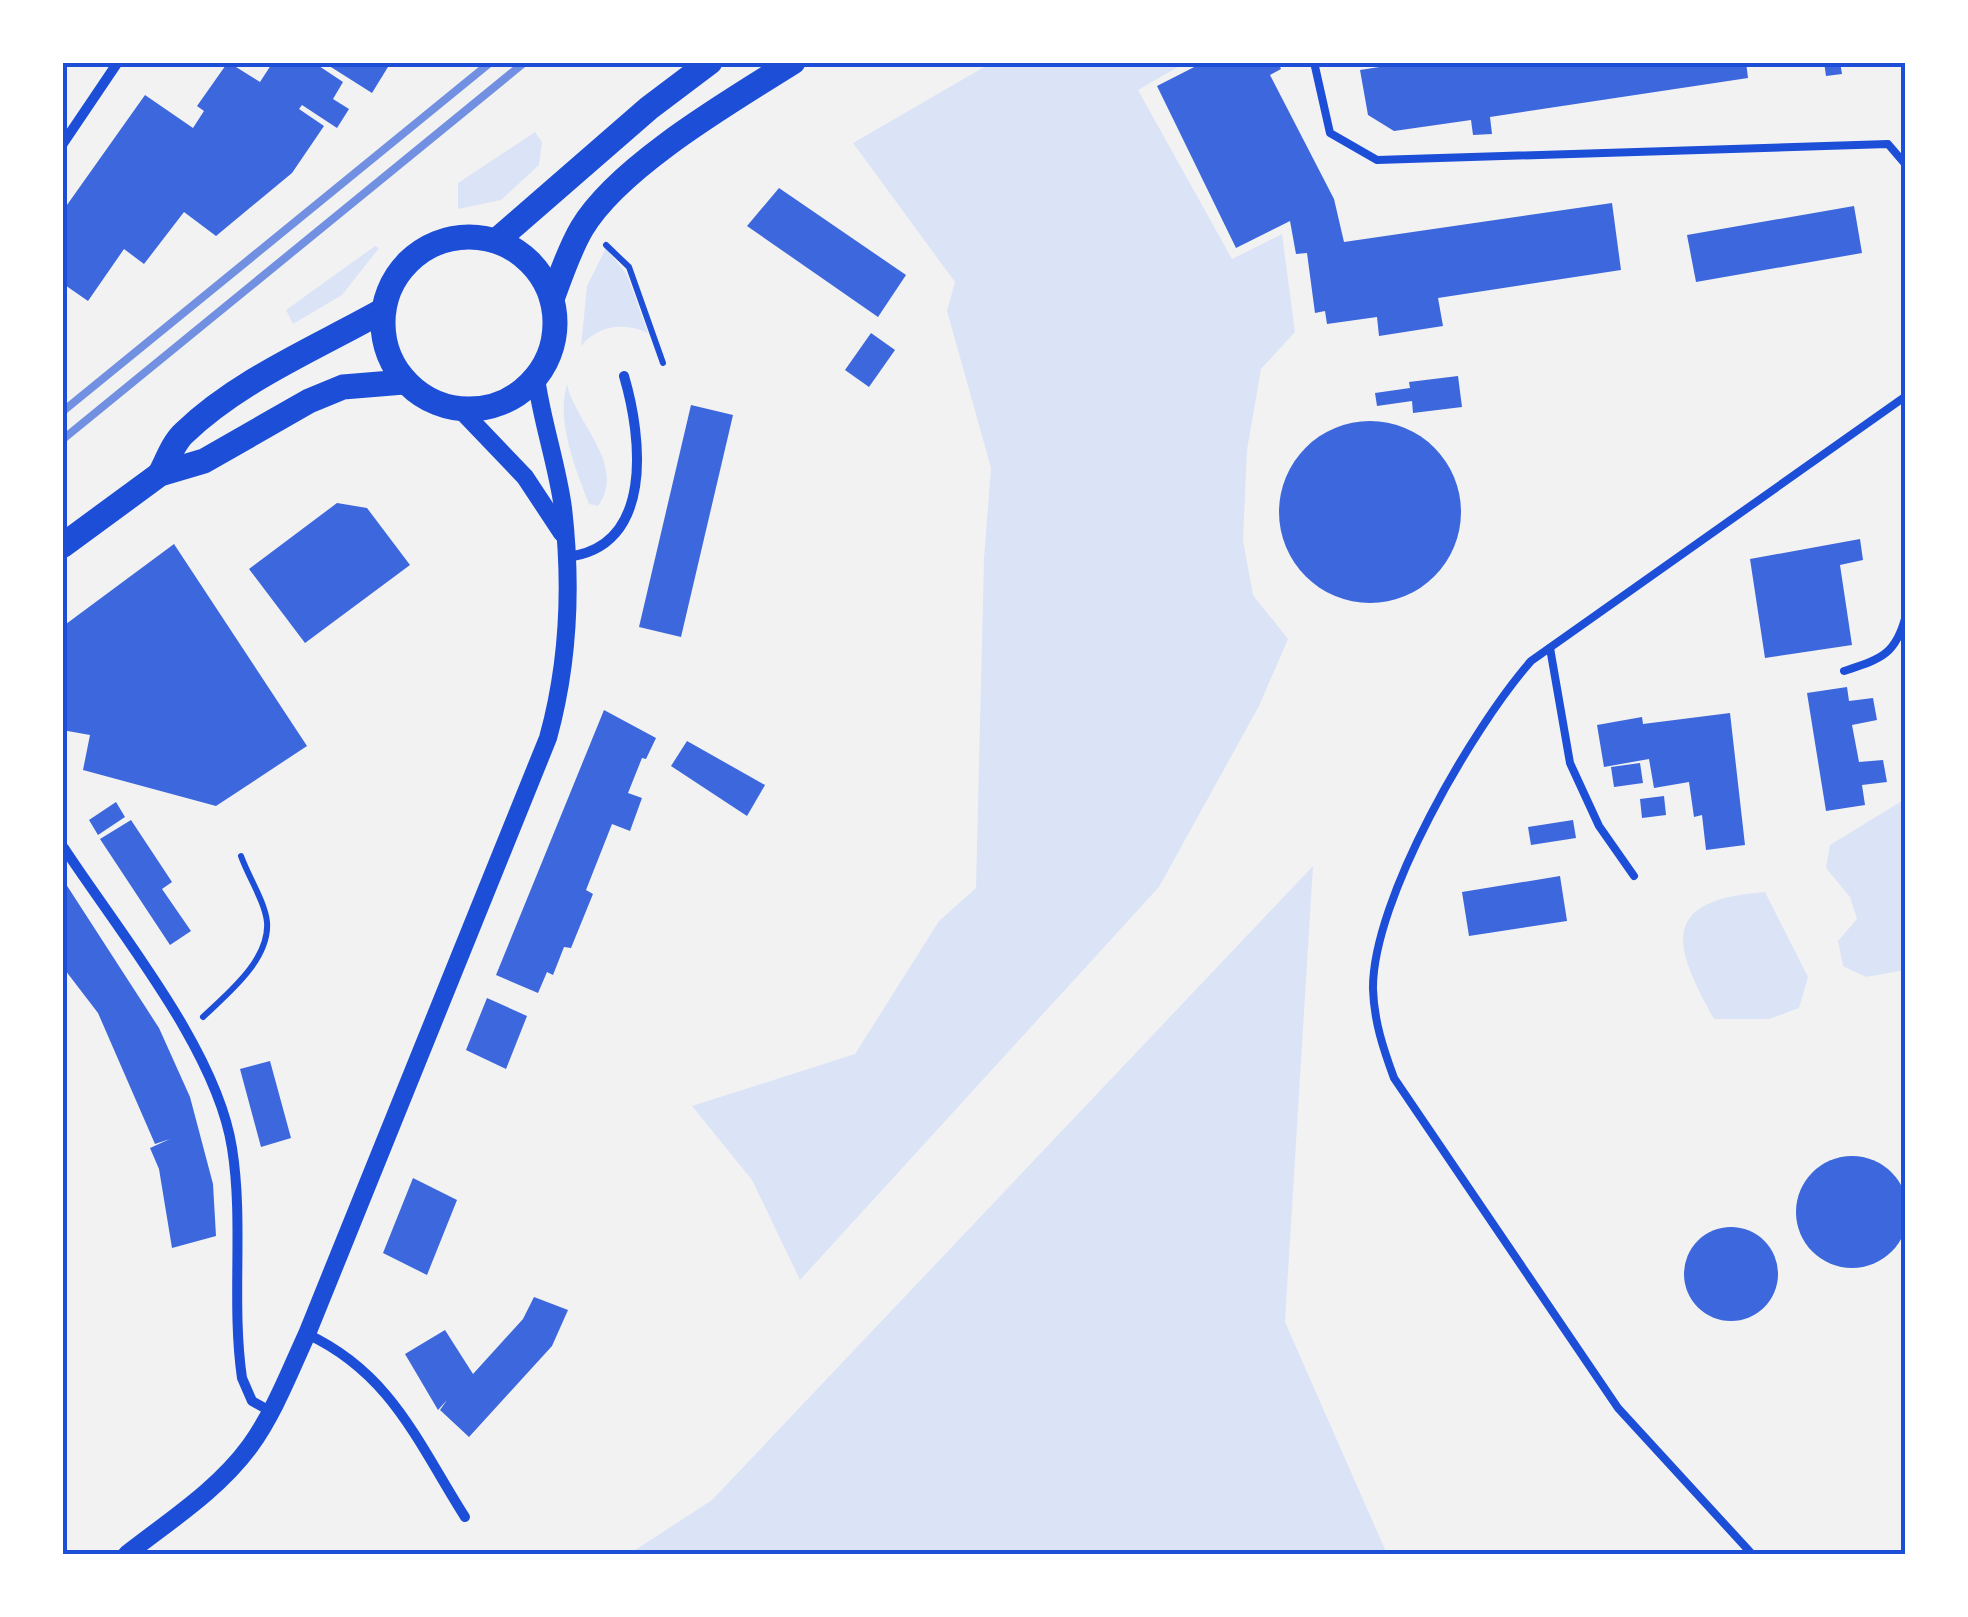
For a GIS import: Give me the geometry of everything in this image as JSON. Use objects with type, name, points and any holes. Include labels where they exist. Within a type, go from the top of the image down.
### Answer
[{"type":"main road","points":[[552,300],[531,263],[496,240],[466,236],[436,242],[410,258],[392,282],[382,311],[385,349],[404,382],[430,400],[460,410],[502,404],[536,378],[553,341],[552,300],[583,226],[616,190],[671,143],[793,62]]},
{"type":"main road","points":[[496,240],[649,108],[708,63]]},
{"type":"main road","points":[[160,474],[180,436],[218,407],[262,376],[382,311]]},
{"type":"main road","points":[[62,546],[160,474],[204,461],[279,417],[343,387],[404,382]]},
{"type":"street","points":[[62,145],[118,62]]},
{"type":"street","points":[[566,558],[594,548],[610,537],[632,507],[638,438],[624,376]]},
{"type":"street","points":[[126,1554],[232,1467],[270,1412],[307,1334],[548,738],[568,638],[566,558],[563,509],[536,378]]},
{"type":"street","points":[[460,410],[525,477],[562,533]]},
{"type":"street","points":[[64,848],[212,1080],[228,1131],[242,1378],[252,1400],[270,1412]]},
{"type":"street","points":[[307,1334],[338,1349],[381,1385],[466,1517]]},
{"type":"lane","points":[[1314,62],[1330,134],[1378,160],[1888,144],[1906,165]]},
{"type":"lane","points":[[1752,1554],[1618,1408],[1394,1078],[1378,1033],[1373,986],[1394,886],[1498,699],[1550,648],[1906,396]]},
{"type":"lane","points":[[1844,671],[1878,660],[1900,641],[1906,615]]},
{"type":"lane","points":[[1550,648],[1570,763],[1600,826],[1634,876]]},
{"type":"path","points":[[603,242],[629,267],[663,362]]},
{"type":"path","points":[[185,1034],[240,981],[262,948],[267,922],[241,856]]},
{"type":"shaded area","points":[[991,63],[1185,63],[1138,90],[1232,259],[1282,234],[1295,332],[1261,369],[1247,450],[1243,540],[1253,595],[1288,639],[1259,706],[1159,887],[800,1280],[752,1180],[692,1106],[855,1054],[939,921],[976,888],[984,558],[991,468],[947,311],[955,282],[853,143]]},
{"type":"shaded area","points":[[535,132],[542,142],[539,165],[501,200],[458,209],[458,183]]},
{"type":"shaded area","points":[[375,246],[379,248],[342,295],[293,324],[286,310]]},
{"type":"shaded area","points":[[606,248],[627,275],[648,333],[630,327],[612,328],[595,334],[581,346],[587,286]]},
{"type":"shaded area","points":[[567,384],[607,475],[606,491],[598,506],[589,504],[565,429]]},
{"type":"shaded area","points":[[1905,799],[1905,970],[1866,977],[1843,966],[1838,941],[1857,919],[1850,897],[1826,868],[1830,845]]},
{"type":"shaded area","points":[[1313,866],[1285,1322],[1387,1554],[629,1554],[712,1500]]},
{"type":"shaded area","points":[[1765,892],[1808,977],[1799,1008],[1769,1019],[1714,1019],[1689,969],[1684,930],[1691,916],[1706,905]]},
{"type":"building","points":[[228,62],[260,82],[273,62],[313,62],[343,82],[333,99],[349,109],[337,128],[302,105],[299,109],[324,126],[292,173],[216,236],[184,212],[144,264],[124,249],[88,301],[62,283],[62,212],[145,95],[193,128],[204,111],[197,106]]},
{"type":"building","points":[[323,62],[391,62],[372,93]]},
{"type":"building","points":[[1204,62],[1278,62],[1281,69],[1270,75],[1334,199],[1344,242],[1612,203],[1621,270],[1438,298],[1443,326],[1379,336],[1377,317],[1327,324],[1325,311],[1315,313],[1307,253],[1296,254],[1290,221],[1236,248],[1157,86]]},
{"type":"building","points":[[1412,62],[1746,62],[1748,78],[1490,117],[1492,134],[1473,135],[1471,120],[1394,131],[1368,115],[1360,70]]},
{"type":"building","points":[[1824,62],[1840,62],[1842,74],[1826,76]]},
{"type":"building","points":[[779,188],[906,275],[878,317],[747,226]]},
{"type":"building","points":[[1854,206],[1862,253],[1696,282],[1687,235]]},
{"type":"building","points":[[871,333],[895,350],[869,387],[845,370]]},
{"type":"building","points":[[1458,376],[1462,407],[1413,413],[1412,401],[1377,406],[1375,393],[1410,388],[1409,382]]},
{"type":"building","points":[[691,405],[733,415],[681,637],[639,627]]},
{"type":"building","points":[[1370,421],[1405,428],[1434,448],[1454,477],[1461,512],[1454,547],[1434,576],[1405,596],[1370,603],[1335,596],[1306,576],[1286,547],[1279,512],[1286,477],[1306,448],[1335,428]]},
{"type":"building","points":[[337,503],[367,508],[410,565],[305,643],[249,569]]},
{"type":"building","points":[[1860,539],[1863,560],[1840,565],[1852,645],[1765,658],[1750,559]]},
{"type":"building","points":[[174,544],[307,746],[216,806],[83,770],[90,735],[62,730],[62,627]]},
{"type":"building","points":[[1847,687],[1849,701],[1873,698],[1877,720],[1852,725],[1859,762],[1883,760],[1887,782],[1862,785],[1865,805],[1826,811],[1807,693]]},
{"type":"building","points":[[604,710],[656,738],[646,759],[642,758],[628,793],[642,798],[630,831],[612,824],[586,890],[593,894],[571,948],[564,947],[553,975],[547,972],[538,993],[496,975]]},
{"type":"building","points":[[1730,713],[1745,845],[1706,850],[1702,815],[1694,817],[1689,782],[1654,788],[1649,759],[1604,767],[1597,725],[1642,717],[1643,724]]},
{"type":"building","points":[[687,741],[765,785],[747,816],[671,766]]},
{"type":"building","points":[[1640,763],[1643,783],[1614,787],[1611,767]]},
{"type":"building","points":[[1664,796],[1666,815],[1642,818],[1640,799]]},
{"type":"building","points":[[116,802],[125,817],[98,835],[89,820]]},
{"type":"building","points":[[131,820],[172,882],[162,889],[191,931],[170,945],[100,839]]},
{"type":"building","points":[[1573,820],[1576,838],[1531,845],[1528,827]]},
{"type":"building","points":[[1560,876],[1567,921],[1469,936],[1462,892]]},
{"type":"building","points":[[62,878],[159,1028],[190,1097],[213,1184],[216,1236],[172,1248],[159,1169],[150,1148],[170,1139],[155,1144],[98,1013],[62,966]]},
{"type":"building","points":[[487,998],[527,1016],[506,1069],[466,1050]]},
{"type":"building","points":[[270,1061],[291,1138],[261,1147],[240,1069]]},
{"type":"building","points":[[1852,1156],[1873,1160],[1892,1172],[1904,1191],[1908,1212],[1904,1233],[1892,1252],[1873,1264],[1852,1268],[1831,1264],[1812,1252],[1800,1233],[1796,1212],[1800,1191],[1812,1172],[1831,1160]]},
{"type":"building","points":[[413,1178],[457,1200],[427,1275],[383,1253]]},
{"type":"building","points":[[1731,1227],[1749,1231],[1764,1241],[1774,1256],[1778,1274],[1774,1292],[1764,1307],[1749,1317],[1731,1321],[1713,1317],[1698,1307],[1688,1292],[1684,1274],[1688,1256],[1698,1241],[1713,1231]]},
{"type":"building","points":[[534,1297],[568,1310],[552,1346],[469,1437],[440,1410],[447,1400],[438,1410],[405,1354],[445,1330],[473,1374],[523,1319]]},
{"type":"railway","points":[[62,412],[491,62]]},
{"type":"railway","points":[[62,440],[525,62]]}]
